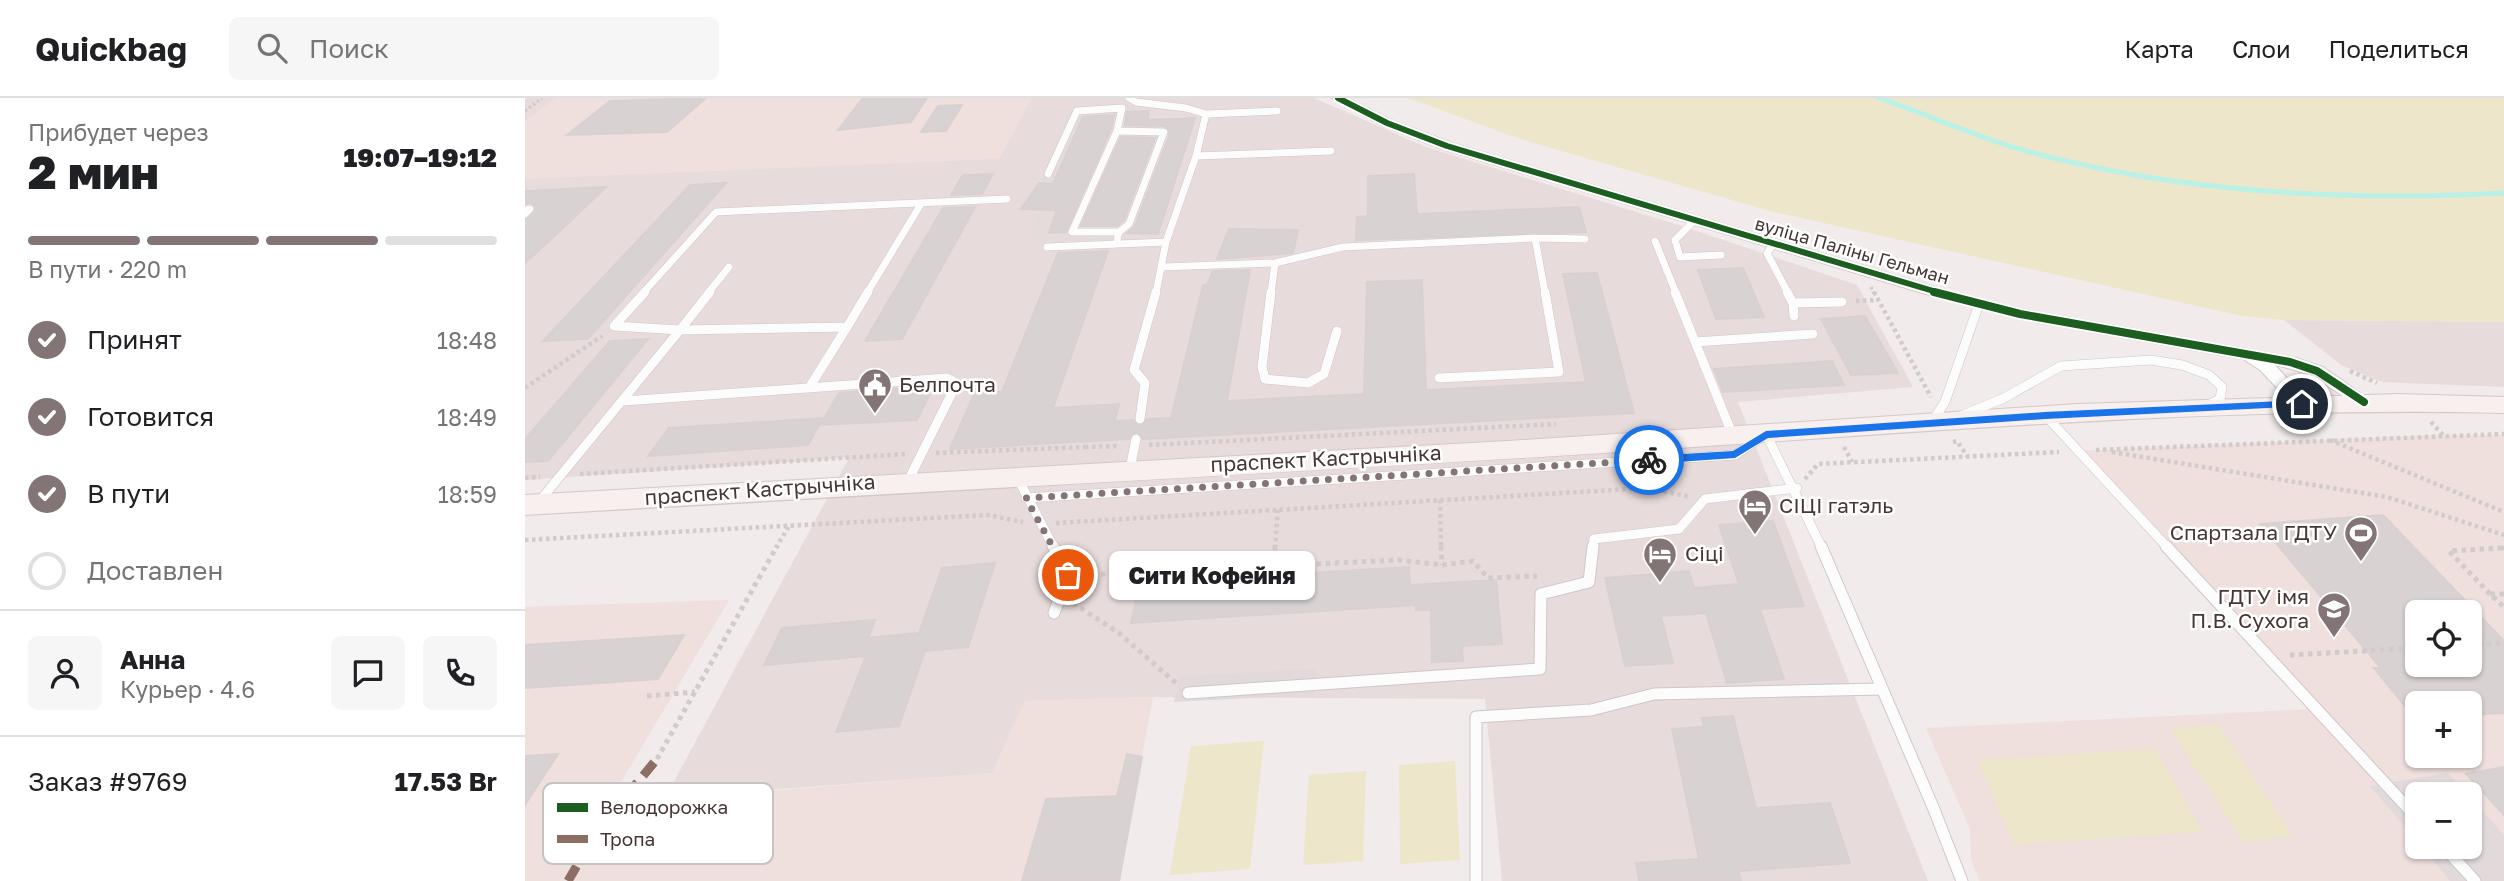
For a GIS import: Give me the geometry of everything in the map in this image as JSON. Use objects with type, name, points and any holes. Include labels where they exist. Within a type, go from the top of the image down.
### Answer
[{"type":"main road","name":"праспект Кастрычніка","points":[[531,504],[908,481],[1021,487],[1134,451],[1733,436],[2045,415],[2302,404],[2364,402],[2504,405]]},
{"type":"street","name":"вуліца Паліны Гельман","points":[[1338,98],[1387,123],[1447,146],[1773,245],[2020,314],[2234,350],[2317,370],[2364,402]]},
{"type":"street","name":"вуліца Паліны Гельман","points":[[2234,350],[2266,366],[2302,404]]},
{"type":"lane","points":[[1129,98],[1136,102],[1185,108],[1206,114],[1277,111]]},
{"type":"lane","points":[[1048,174],[1077,111],[1122,108],[1136,102]]},
{"type":"lane","points":[[1119,232],[1072,232],[1117,131],[1122,108]]},
{"type":"lane","points":[[1140,419],[1145,383],[1134,370],[1163,267],[1165,242],[1196,156],[1206,114]]},
{"type":"lane","points":[[1116,244],[1119,232],[1129,224],[1164,132],[1117,131]]},
{"type":"lane","points":[[1196,156],[1331,151]]},
{"type":"lane","points":[[614,326],[716,212],[1007,198]]},
{"type":"lane","points":[[809,388],[921,204]]},
{"type":"lane","points":[[1694,221],[1675,240],[1680,257],[1721,255]]},
{"type":"lane","points":[[1163,267],[1275,263],[1343,247],[1535,238],[1585,239]]},
{"type":"lane","points":[[1439,378],[1559,372],[1535,238]]},
{"type":"lane","points":[[1655,241],[1733,436]]},
{"type":"lane","points":[[1047,247],[1165,242]]},
{"type":"lane","points":[[1773,245],[1767,253],[1793,303],[1794,316]]},
{"type":"lane","points":[[1275,263],[1262,368],[1265,379],[1308,383],[1324,374],[1337,331]]},
{"type":"lane","points":[[531,504],[561,475],[624,401],[729,267]]},
{"type":"lane","points":[[1793,303],[1842,302]]},
{"type":"lane","points":[[1979,304],[1945,402],[1943,422],[2004,398],[2061,366],[2151,360],[2182,365],[2209,375],[2222,387],[2220,399],[2201,408]]},
{"type":"lane","points":[[614,326],[680,330],[847,327]]},
{"type":"lane","points":[[1695,342],[1813,334]]},
{"type":"lane","points":[[624,401],[947,378],[957,383],[908,481]]},
{"type":"lane","points":[[2045,415],[2075,451],[2405,805]]},
{"type":"lane","points":[[1055,613],[1068,575],[1021,487],[1735,455],[1766,434],[1797,488],[1880,689],[1944,828],[1962,881]]},
{"type":"lane","points":[[1188,693],[1540,669],[1541,594],[1589,582],[1594,539],[1679,529],[1706,499],[1797,488]]},
{"type":"lane","points":[[1476,881],[1476,717],[1591,710],[1654,694],[1880,689]]},
{"type":"lane","points":[[2455,859],[2475,881]]},
{"type":"path","points":[[525,111],[542,98]]},
{"type":"path","points":[[1868,281],[1943,422],[1967,456]]},
{"type":"path","points":[[1842,302],[1878,300]]},
{"type":"path","points":[[525,388],[592,344],[614,326]]},
{"type":"path","points":[[1085,447],[1134,451],[1559,424]]},
{"type":"path","points":[[1797,488],[1818,464],[2326,439],[2504,434]]},
{"type":"path","points":[[2326,439],[2504,512]]},
{"type":"path","points":[[2101,450],[2387,497],[2504,535]]},
{"type":"path","points":[[525,478],[922,453]]},
{"type":"path","points":[[525,540],[988,515],[1039,524],[1647,488],[1706,499]]},
{"type":"path","points":[[1440,500],[1442,565]]},
{"type":"path","points":[[1274,568],[1278,509]]},
{"type":"path","points":[[657,759],[789,526]]},
{"type":"path","points":[[2504,548],[2449,551],[2504,607]]},
{"type":"path","points":[[1068,575],[1274,568],[1399,560],[1442,565],[1473,561],[1488,579],[1541,576],[1541,594]]},
{"type":"path","points":[[2490,594],[2504,594]]},
{"type":"path","points":[[1061,595],[1119,633],[1188,693]]},
{"type":"path","points":[[2482,644],[2504,643]]},
{"type":"path","points":[[2268,656],[2405,649]]},
{"type":"path","points":[[647,696],[695,692]]},
{"type":"shaded area","points":[[525,98],[1314,98],[1426,147],[1688,228],[1857,285],[1913,387],[1738,402],[1928,881],[1502,881],[1485,699],[1153,697],[1025,701],[992,773],[773,790],[773,783],[673,783],[849,458],[525,480]]},
{"type":"shaded area","points":[[555,98],[1032,98],[999,159],[525,179],[525,121]]},
{"type":"shaded area","points":[[1408,98],[2504,98],[2504,322],[2284,320],[2242,316],[1770,211],[1523,140]]},
{"type":"shaded area","points":[[1134,106],[1133,111],[1149,111],[1148,120],[1195,118],[1158,234],[1138,234],[1104,240],[1033,239],[1039,183],[1067,111]]},
{"type":"shaded area","points":[[2284,320],[2504,322],[2504,387],[2382,382],[2341,365]]},
{"type":"shaded area","name":"ГДТУ імя П.В. Сухога","points":[[2443,435],[2504,435],[2504,881],[1980,881],[1971,860],[1970,829],[1926,728],[2315,709],[2075,451]]},
{"type":"shaded area","points":[[729,600],[620,783],[543,783],[543,864],[773,864],[773,791],[992,773],[1025,701],[1153,697],[1119,881],[525,881],[525,607]]},
{"type":"shaded area","points":[[1316,669],[1314,695],[1174,702],[1179,676]]},
{"type":"shaded area","points":[[2217,724],[2294,836],[2243,842],[2170,729]]},
{"type":"shaded area","points":[[1264,741],[1250,869],[1170,875],[1191,746]]},
{"type":"shaded area","points":[[2155,749],[2203,832],[2014,845],[1977,760]]},
{"type":"shaded area","points":[[1455,761],[1460,860],[1400,864],[1399,765]]},
{"type":"shaded area","points":[[1366,771],[1363,861],[1303,865],[1309,775]]},
{"type":"shaded area","points":[[2448,773],[2457,782],[2405,782],[2405,827],[2370,786]]},
{"type":"shaded area","points":[[2482,810],[2504,835],[2504,881],[2450,881],[2432,859],[2482,859]]},
{"type":"building","points":[[706,98],[667,132],[567,135],[610,101]]},
{"type":"building","points":[[863,98],[927,98],[911,122],[838,130]]},
{"type":"building","points":[[962,105],[946,131],[921,132],[938,106]]},
{"type":"building","points":[[1149,111],[1148,120],[1195,118],[1158,234],[1127,233],[1135,226],[1170,134],[1165,126],[1125,125],[1127,112]]},
{"type":"building","points":[[1114,115],[1111,129],[1066,232],[1049,233],[1057,210],[1021,209],[1039,183],[1053,184],[1083,117]]},
{"type":"building","points":[[1121,137],[1155,138],[1124,220],[1117,226],[1081,226]]},
{"type":"building","points":[[993,174],[982,194],[951,195],[963,175]]},
{"type":"building","points":[[1414,174],[1417,214],[1579,207],[1586,232],[1356,240],[1357,217],[1368,216],[1368,176]]},
{"type":"building","points":[[726,183],[588,339],[543,341],[690,185]]},
{"type":"building","points":[[606,187],[525,263],[525,220],[536,208],[532,203],[525,204],[525,191]]},
{"type":"building","points":[[975,207],[902,339],[865,341],[943,208]]},
{"type":"building","points":[[1229,229],[1298,230],[1293,253],[1217,259]]},
{"type":"building","points":[[1108,251],[1053,408],[1119,404],[1115,421],[1133,420],[1140,426],[1147,419],[1171,418],[1203,285],[1207,285],[1213,271],[1250,270],[1227,401],[1364,394],[1367,282],[1422,280],[1426,390],[1586,382],[1563,274],[1597,273],[1634,413],[1143,439],[1137,432],[1129,439],[950,449],[975,392],[1002,392],[1058,253]]},
{"type":"building","points":[[1743,268],[1764,317],[1716,319],[1698,270]]},
{"type":"building","points":[[1865,316],[1898,373],[1851,375],[1821,319]]},
{"type":"building","points":[[648,339],[548,461],[525,462],[525,439],[610,341]]},
{"type":"building","points":[[1832,361],[1844,385],[1723,392],[1714,369]]},
{"type":"building","points":[[934,386],[917,420],[820,425],[839,393]]},
{"type":"building","points":[[823,418],[808,445],[648,456],[669,428]]},
{"type":"building","name":"Спартзала ГДТУ","points":[[2383,515],[2465,600],[2405,600],[2405,677],[2482,677],[2482,618],[2504,641],[2504,713],[2482,714],[2482,691],[2405,691],[2405,706],[2374,668],[2381,668],[2260,524]]},
{"type":"building","points":[[1773,521],[1804,606],[1760,609],[1784,679],[1727,683],[1706,613],[1661,616],[1673,663],[1625,666],[1605,578],[1689,571],[1694,588],[1739,584],[1719,525]]},
{"type":"building","points":[[995,563],[968,647],[925,651],[899,726],[836,732],[866,656],[764,665],[782,628],[875,620],[868,638],[919,633],[942,568]]},
{"type":"building","points":[[1409,567],[1410,585],[1496,580],[1502,644],[1462,646],[1463,661],[1432,662],[1431,610],[1416,610],[1416,605],[1131,623],[1140,583]]},
{"type":"building","points":[[684,635],[658,679],[525,688],[525,645]]},
{"type":"building","points":[[1733,716],[1756,808],[1830,803],[1850,863],[1738,871],[1741,881],[1639,881],[1636,863],[1699,859],[1672,729],[1704,727],[1702,718]]},
{"type":"building","points":[[558,754],[525,805],[525,756]]},
{"type":"building","points":[[1127,754],[1142,757],[1119,881],[1022,881],[1046,799],[1117,796]]},
{"type":"building","points":[[2504,767],[2504,815],[2482,791],[2482,782],[2473,782],[2466,774]]},
{"type":"waterway","points":[[1879,98],[2024,150],[2101,169],[2158,179],[2215,187],[2330,195],[2504,193]]},
{"type":"marked path","points":[[637,783],[657,759]]},
{"type":"marked path","points":[[568,881],[578,864]]},
{"type":"cycle path","points":[[1338,98],[1387,123],[1447,146],[1942,294],[2020,314],[2290,362],[2317,371],[2364,402]]},
{"type":"way so far","points":[[1068,575],[1026,498],[1649,460]]},
{"type":"place","name":"Белпочта","points":[[875,415]]},
{"type":"place","name":"СІЦІ гатэль","points":[[1755,536]]},
{"type":"place","name":"Спартзала ГДТУ","points":[[2361,563]]},
{"type":"place","name":"Сити Кофейня","points":[[1068,575]]},
{"type":"place","name":"Сіці","points":[[1660,584]]},
{"type":"place","name":"ГДТУ імя П.В. Сухога","points":[[2334,639]]},
{"type":"route","points":[[1649,460],[1735,455],[1766,434],[2045,415],[2302,404]]}]
